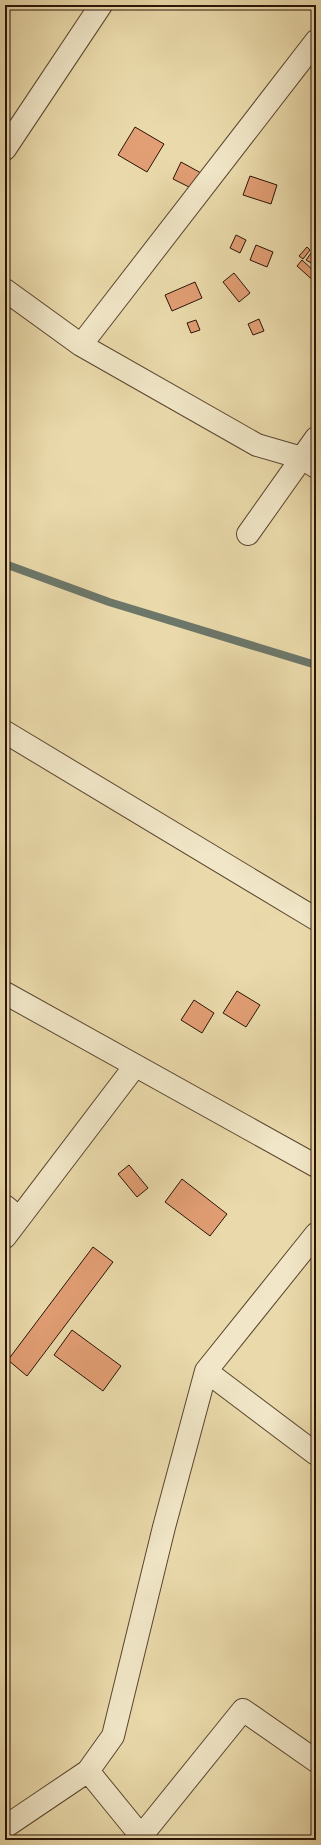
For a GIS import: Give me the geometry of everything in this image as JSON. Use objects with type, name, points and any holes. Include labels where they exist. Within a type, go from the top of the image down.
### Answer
[{"type":"street","points":[[5,150],[101,5]]},
{"type":"street","points":[[81,345],[316,41]]},
{"type":"street","points":[[5,290],[81,345],[257,445],[309,462]]},
{"type":"street","points":[[248,534],[309,462],[316,438]]},
{"type":"street","points":[[5,732],[316,919]]},
{"type":"street","points":[[5,993],[316,1166]]},
{"type":"street","points":[[5,1237],[12,1212],[135,1066]]},
{"type":"street","points":[[5,1827],[88,1771],[113,1736],[164,1527],[206,1372],[316,1234]]},
{"type":"street","points":[[206,1372],[316,1454]]},
{"type":"street","points":[[88,1771],[140,1838],[243,1710],[316,1761]]},
{"type":"building","points":[[135,127],[164,144],[147,172],[118,155]]},
{"type":"building","points":[[181,162],[201,173],[193,189],[173,179]]},
{"type":"building","points":[[250,176],[277,185],[271,204],[243,195]]},
{"type":"building","points":[[236,235],[246,240],[240,253],[230,248]]},
{"type":"building","points":[[256,245],[273,252],[267,267],[250,260]]},
{"type":"building","points":[[316,246],[316,266],[306,260]]},
{"type":"building","points":[[307,247],[310,250],[303,259],[299,256]]},
{"type":"building","points":[[302,260],[316,273],[316,283],[297,266]]},
{"type":"building","points":[[234,273],[250,293],[239,302],[223,282]]},
{"type":"building","points":[[195,282],[202,298],[172,311],[165,295]]},
{"type":"building","points":[[259,319],[264,331],[253,335],[248,324]]},
{"type":"building","points":[[196,320],[200,330],[191,333],[187,323]]},
{"type":"building","points":[[237,991],[260,1005],[246,1027],[223,1013]]},
{"type":"building","points":[[194,1000],[214,1013],[202,1033],[181,1020]]},
{"type":"building","points":[[129,1165],[148,1188],[137,1197],[118,1174]]},
{"type":"building","points":[[182,1179],[227,1214],[210,1236],[165,1202]]},
{"type":"building","points":[[93,1247],[113,1262],[27,1376],[8,1360]]},
{"type":"building","points":[[72,1330],[121,1366],[103,1391],[54,1355]]},
{"type":"waterway","points":[[5,564],[109,602],[316,665]]}]
